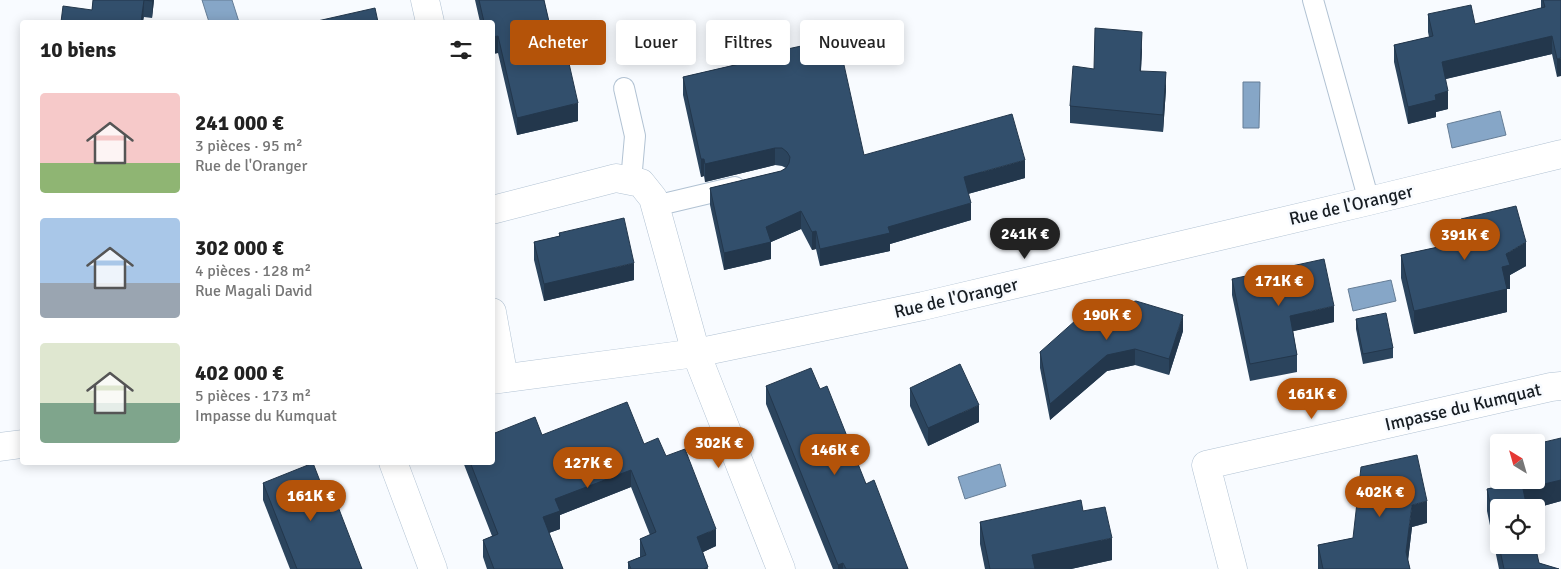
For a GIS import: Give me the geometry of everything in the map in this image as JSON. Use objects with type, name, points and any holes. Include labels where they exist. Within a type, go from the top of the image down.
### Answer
[{"type":"street","points":[[425,0],[430,20]]},
{"type":"street","name":"Rue de l'Oranger","points":[[498,379],[696,354],[923,306],[1369,202],[1561,154]]},
{"type":"street","points":[[495,209],[616,178],[640,183],[653,198],[696,354],[781,569]]},
{"type":"street","points":[[495,346],[498,379]]},
{"type":"street","name":"Impasse du Kumquat","points":[[1233,569],[1206,466],[1561,386]]},
{"type":"street","points":[[0,447],[20,444]]},
{"type":"street","points":[[394,465],[433,569]]},
{"type":"lane","points":[[1313,0],[1369,202]]},
{"type":"lane","points":[[624,88],[635,136],[631,181]]},
{"type":"lane","points":[[654,206],[750,184]]},
{"type":"water","points":[[202,0],[232,0],[238,20],[208,20]]},
{"type":"water","points":[[1243,82],[1260,82],[1259,128],[1243,128]]},
{"type":"water","points":[[1500,111],[1506,135],[1452,148],[1447,124]]},
{"type":"water","points":[[1391,280],[1396,301],[1353,311],[1348,289]]},
{"type":"water","points":[[1000,464],[1006,486],[965,499],[958,477]]},
{"type":"building","points":[[93,0],[144,0],[141,20],[61,20],[63,6],[92,10]]},
{"type":"building","points":[[479,0],[544,0],[549,20],[510,20],[510,65],[569,65],[578,103],[517,118],[498,36],[495,36],[495,20],[484,20]]},
{"type":"building","points":[[1543,0],[1561,0],[1561,58],[1557,59],[1552,36],[1442,62],[1448,91],[1435,95],[1436,100],[1408,107],[1394,45],[1433,36],[1428,14],[1471,5],[1475,24],[1545,7]]},
{"type":"building","points":[[375,8],[378,20],[322,20]]},
{"type":"building","points":[[1095,28],[1142,32],[1140,71],[1166,72],[1163,115],[1070,106],[1073,66],[1094,69]]},
{"type":"building","points":[[800,46],[800,65],[844,65],[864,155],[1012,114],[1025,160],[964,177],[971,203],[888,227],[890,233],[820,249],[816,231],[812,232],[801,211],[766,227],[771,242],[724,253],[710,188],[781,171],[786,168],[790,157],[782,148],[775,148],[705,164],[704,159],[701,159],[683,77],[735,65],[790,65],[790,48]]},
{"type":"building","points":[[1516,206],[1526,242],[1506,254],[1510,265],[1502,267],[1507,289],[1414,311],[1401,255],[1466,241],[1461,219]]},
{"type":"building","points":[[624,218],[634,263],[544,284],[534,242],[560,236],[559,233]]},
{"type":"building","points":[[1324,259],[1334,306],[1290,316],[1297,355],[1250,364],[1232,279]]},
{"type":"building","points":[[1136,301],[1183,315],[1169,359],[1135,349],[1107,355],[1050,404],[1040,352],[1085,312]]},
{"type":"building","points":[[1386,313],[1393,348],[1363,354],[1356,319]]},
{"type":"building","points":[[960,364],[979,405],[928,428],[910,388]]},
{"type":"building","points":[[811,368],[820,389],[827,386],[866,484],[874,480],[908,569],[846,569],[843,563],[838,565],[766,386]]},
{"type":"building","points":[[627,402],[644,444],[658,438],[666,456],[685,449],[716,529],[697,537],[708,567],[704,569],[631,569],[628,562],[646,555],[640,539],[656,532],[631,470],[555,499],[560,511],[543,517],[563,569],[494,569],[483,540],[498,534],[471,465],[495,465],[495,433],[535,417],[542,435]]},
{"type":"building","points":[[1561,438],[1561,480],[1545,484],[1545,442]]},
{"type":"building","points":[[1417,455],[1427,501],[1412,505],[1406,552],[1410,569],[1323,569],[1318,545],[1353,538],[1361,467]]},
{"type":"building","points":[[308,465],[314,465],[330,507],[337,504],[362,569],[297,569],[263,483]]},
{"type":"building","points":[[1487,489],[1523,489],[1525,499],[1490,499],[1490,503]]},
{"type":"building","points":[[1081,500],[1083,511],[1105,507],[1112,538],[1032,555],[1035,569],[990,569],[980,522]]},
{"type":"building","points":[[1501,554],[1537,554],[1539,563],[1559,569],[1504,569]]}]
